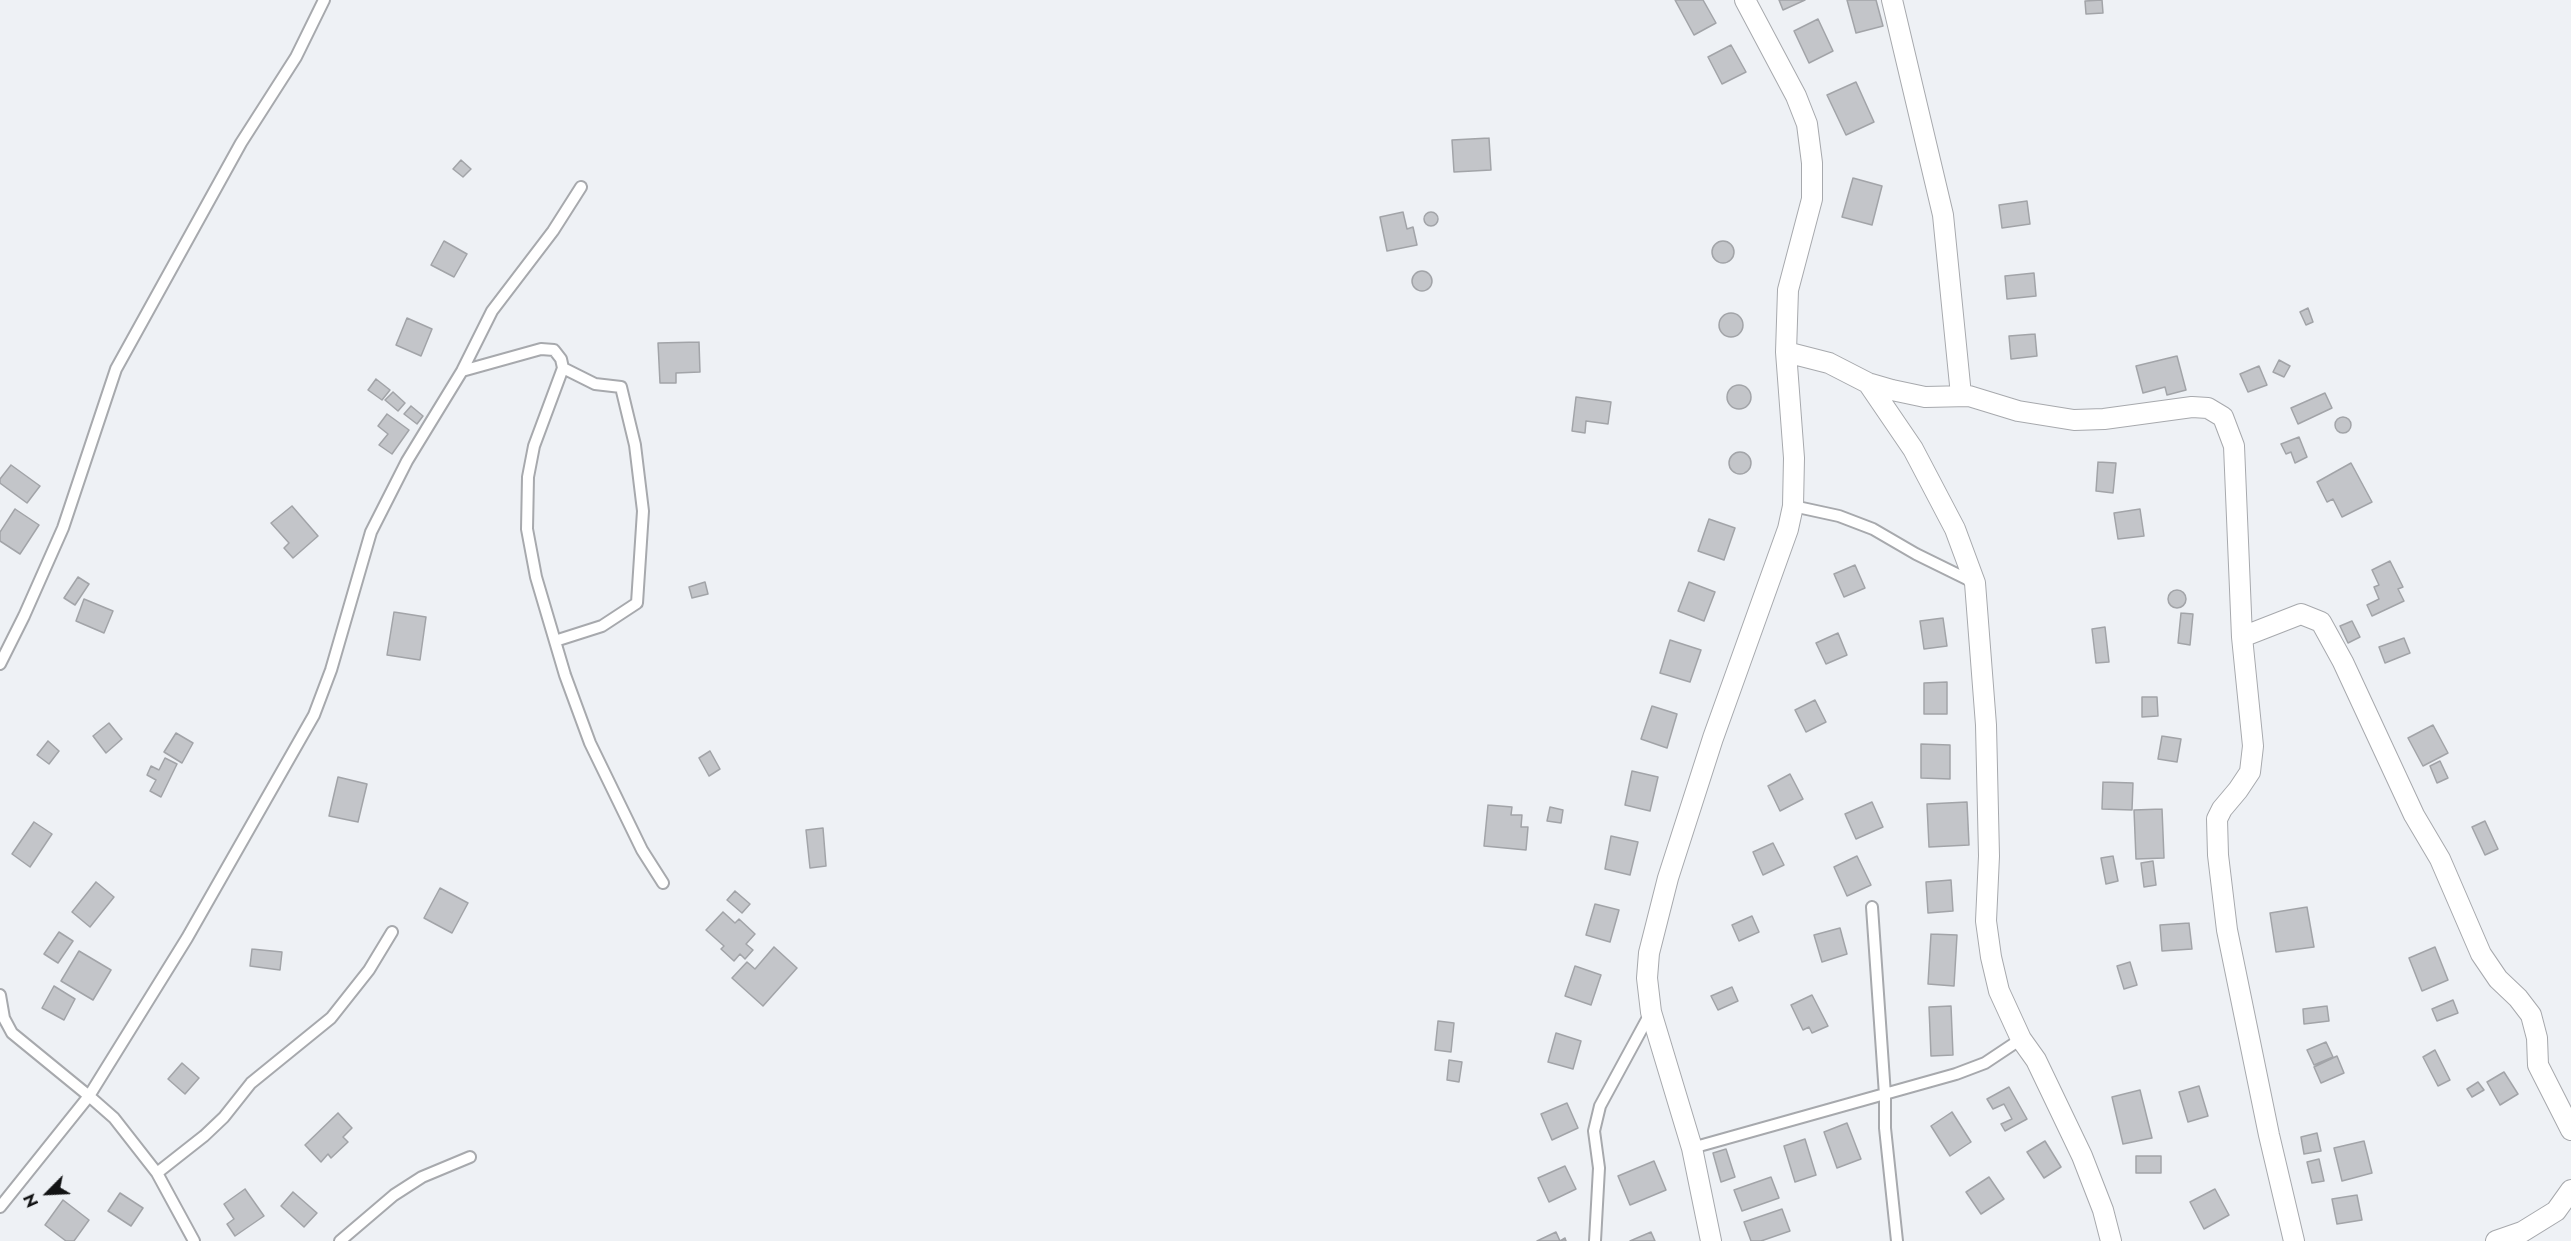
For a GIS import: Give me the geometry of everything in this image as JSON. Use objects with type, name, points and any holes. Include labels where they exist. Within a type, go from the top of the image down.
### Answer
[{"type":"street","points":[[1711,1241],[1692,1148],[1651,1012],[1647,978],[1649,953],[1668,878],[1713,738],[1788,529],[1793,506],[1794,458],[1786,352],[1788,290],[1812,199],[1812,163],[1807,124],[1796,96],[1745,0]]},
{"type":"street","points":[[1892,0],[1943,215],[1961,395]]},
{"type":"street","points":[[1786,352],[1829,363],[1868,383],[1924,397],[1961,395],[2018,411],[2074,420],[2104,419],[2192,407],[2208,408],[2223,417],[2234,446],[2242,637],[2253,746],[2250,772],[2217,819],[2218,855],[2227,930],[2269,1135],[2294,1241]]},
{"type":"street","points":[[1868,383],[1913,449],[1954,529],[1975,583],[1986,725],[1989,856],[1986,921],[1991,957],[1999,991],[2021,1039],[2036,1060],[2082,1156],[2103,1210],[2111,1241]]},
{"type":"street","points":[[2242,637],[2301,614],[2321,622],[2343,662],[2414,815],[2440,859],[2481,954],[2498,979],[2518,998],[2531,1015],[2537,1038],[2538,1065],[2571,1130]]},
{"type":"street","points":[[2496,1241],[2522,1232],[2556,1211],[2571,1190]]},
{"type":"lane","points":[[0,664],[63,528],[116,369],[241,144],[296,57],[324,0]]},
{"type":"lane","points":[[0,1207],[90,1096],[188,938],[314,716],[331,670],[371,532],[407,461],[462,371],[492,312],[553,231],[581,187]]},
{"type":"lane","points":[[462,371],[547,349],[558,353],[563,368],[534,447],[528,477],[527,529],[536,577],[565,675],[594,752],[642,850],[663,883]]},
{"type":"lane","points":[[555,641],[602,626],[638,603],[643,511],[634,445],[621,387],[595,384],[563,368]]},
{"type":"lane","points":[[1793,506],[1839,516],[1873,529],[1916,554],[1975,583]]},
{"type":"lane","points":[[1872,907],[1890,1187],[1897,1241]]},
{"type":"lane","points":[[156,1173],[204,1136],[224,1117],[251,1083],[331,1018],[369,970],[392,932]]},
{"type":"lane","points":[[0,994],[4,1018],[12,1033],[114,1118],[156,1173],[194,1241]]},
{"type":"lane","points":[[1595,1241],[1599,1168],[1594,1131],[1600,1106],[1651,1012]]},
{"type":"lane","points":[[1692,1148],[1956,1074],[1984,1063],[2021,1039]]},
{"type":"lane","points":[[340,1241],[394,1195],[422,1177],[470,1157]]},
{"type":"building","points":[[1675,0],[1703,0],[1716,23],[1694,35]]},
{"type":"building","points":[[1779,0],[1805,0],[1783,10]]},
{"type":"building","points":[[1847,0],[1876,0],[1883,26],[1856,33]]},
{"type":"building","points":[[2102,0],[2103,13],[2086,14],[2085,1]]},
{"type":"building","points":[[1818,19],[1833,51],[1809,63],[1794,31]]},
{"type":"building","points":[[1731,45],[1746,72],[1722,84],[1708,57]]},
{"type":"building","points":[[1856,82],[1874,122],[1846,135],[1827,95]]},
{"type":"building","points":[[1489,138],[1491,170],[1454,172],[1452,140]]},
{"type":"building","points":[[461,160],[471,169],[463,177],[453,169]]},
{"type":"building","points":[[1853,178],[1882,186],[1872,225],[1842,217]]},
{"type":"building","points":[[2027,201],[2030,224],[2002,228],[1999,205]]},
{"type":"building","points":[[1403,212],[1407,229],[1413,227],[1417,245],[1387,251],[1380,217]]},
{"type":"building","points":[[1431,212],[1436,214],[1438,219],[1436,224],[1431,226],[1426,224],[1424,219],[1426,214]]},
{"type":"building","points":[[444,241],[467,254],[454,277],[431,265]]},
{"type":"building","points":[[1723,241],[1731,244],[1734,252],[1731,260],[1723,263],[1715,260],[1712,252],[1715,244]]},
{"type":"building","points":[[1418,271],[1426,271],[1432,277],[1432,285],[1426,291],[1418,291],[1412,285],[1412,277]]},
{"type":"building","points":[[2034,273],[2036,296],[2007,299],[2005,276]]},
{"type":"building","points":[[2308,308],[2313,322],[2306,325],[2300,312]]},
{"type":"building","points":[[1731,313],[1740,316],[1743,325],[1740,334],[1731,337],[1722,334],[1719,325],[1722,316]]},
{"type":"building","points":[[407,318],[432,329],[421,356],[396,345]]},
{"type":"building","points":[[2035,334],[2037,356],[2011,359],[2009,336]]},
{"type":"building","points":[[699,342],[700,372],[676,373],[676,383],[660,383],[658,343]]},
{"type":"building","points":[[2177,356],[2186,390],[2167,395],[2165,387],[2143,393],[2136,366]]},
{"type":"building","points":[[2279,360],[2290,366],[2284,377],[2273,372]]},
{"type":"building","points":[[2259,366],[2267,385],[2248,392],[2240,374]]},
{"type":"building","points":[[376,379],[390,390],[382,400],[368,390]]},
{"type":"building","points":[[1739,385],[1747,389],[1751,397],[1747,405],[1739,409],[1731,405],[1727,397],[1731,389]]},
{"type":"building","points":[[393,392],[405,403],[398,411],[385,400]]},
{"type":"building","points":[[2325,393],[2332,408],[2298,424],[2291,408]]},
{"type":"building","points":[[1576,397],[1611,402],[1608,424],[1586,421],[1585,433],[1572,431]]},
{"type":"building","points":[[411,406],[423,416],[417,424],[404,414]]},
{"type":"building","points":[[387,414],[409,430],[392,454],[379,445],[388,434],[378,426]]},
{"type":"building","points":[[2343,417],[2351,425],[2343,433],[2335,425]]},
{"type":"building","points":[[2299,437],[2307,457],[2295,463],[2291,452],[2286,454],[2281,444]]},
{"type":"building","points":[[1740,452],[1748,455],[1751,463],[1748,471],[1740,474],[1732,471],[1729,463],[1732,455]]},
{"type":"building","points":[[2098,462],[2116,463],[2113,493],[2096,491]]},
{"type":"building","points":[[2351,463],[2372,502],[2342,517],[2333,499],[2327,502],[2317,482]]},
{"type":"building","points":[[11,465],[40,486],[27,503],[0,483],[0,479]]},
{"type":"building","points":[[292,506],[318,536],[293,558],[284,548],[289,543],[271,523]]},
{"type":"building","points":[[15,509],[39,525],[20,554],[0,541],[0,532]]},
{"type":"building","points":[[2140,509],[2144,536],[2118,539],[2114,513]]},
{"type":"building","points":[[1709,519],[1735,528],[1724,560],[1698,551]]},
{"type":"building","points":[[2390,561],[2403,587],[2398,589],[2404,601],[2372,616],[2367,605],[2379,599],[2374,587],[2379,585],[2372,570]]},
{"type":"building","points":[[1855,565],[1865,588],[1844,597],[1834,574]]},
{"type":"building","points":[[78,577],[89,584],[75,605],[64,598]]},
{"type":"building","points":[[705,582],[708,594],[692,598],[689,587]]},
{"type":"building","points":[[1689,582],[1715,592],[1704,621],[1678,611]]},
{"type":"building","points":[[2173,590],[2181,590],[2186,595],[2184,606],[2173,608],[2168,603],[2168,595]]},
{"type":"building","points":[[84,599],[113,611],[104,633],[76,621]]},
{"type":"building","points":[[394,612],[426,617],[420,660],[387,655]]},
{"type":"building","points":[[2181,613],[2193,614],[2190,645],[2178,643]]},
{"type":"building","points":[[1943,618],[1947,646],[1924,649],[1920,621]]},
{"type":"building","points":[[2352,621],[2360,637],[2348,643],[2340,626]]},
{"type":"building","points":[[2105,627],[2109,662],[2096,663],[2092,629]]},
{"type":"building","points":[[1838,633],[1847,655],[1826,664],[1816,643]]},
{"type":"building","points":[[2404,638],[2410,653],[2385,663],[2379,647]]},
{"type":"building","points":[[1670,640],[1701,650],[1690,682],[1660,673]]},
{"type":"building","points":[[1947,682],[1947,714],[1924,714],[1924,683]]},
{"type":"building","points":[[2142,697],[2157,697],[2158,716],[2142,717]]},
{"type":"building","points":[[1815,700],[1826,722],[1806,732],[1795,710]]},
{"type":"building","points":[[1652,706],[1677,714],[1667,748],[1641,739]]},
{"type":"building","points":[[109,723],[122,739],[106,753],[93,736]]},
{"type":"building","points":[[2433,725],[2448,753],[2423,766],[2408,738]]},
{"type":"building","points":[[176,733],[193,743],[182,763],[164,752]]},
{"type":"building","points":[[2162,736],[2181,739],[2177,762],[2158,759]]},
{"type":"building","points":[[48,741],[59,751],[49,764],[37,755]]},
{"type":"building","points":[[1921,744],[1950,745],[1950,779],[1921,778]]},
{"type":"building","points":[[710,751],[720,769],[709,776],[699,758]]},
{"type":"building","points":[[165,758],[177,764],[161,797],[150,791],[156,780],[147,775],[151,766],[159,770]]},
{"type":"building","points":[[2440,761],[2448,778],[2437,783],[2430,766]]},
{"type":"building","points":[[1632,771],[1658,777],[1650,811],[1625,805]]},
{"type":"building","points":[[1790,774],[1803,799],[1780,811],[1768,786]]},
{"type":"building","points":[[338,777],[367,784],[358,822],[329,816]]},
{"type":"building","points":[[2103,782],[2133,783],[2132,810],[2102,809]]},
{"type":"building","points":[[1872,802],[1883,827],[1856,839],[1845,814]]},
{"type":"building","points":[[1967,802],[1969,845],[1929,847],[1927,804]]},
{"type":"building","points":[[1488,805],[1512,807],[1511,815],[1522,815],[1521,827],[1528,827],[1526,850],[1484,846]]},
{"type":"building","points":[[1550,807],[1563,810],[1561,823],[1547,821]]},
{"type":"building","points":[[2162,809],[2164,858],[2136,859],[2134,810]]},
{"type":"building","points":[[2485,821],[2498,849],[2485,855],[2472,827]]},
{"type":"building","points":[[34,822],[52,834],[30,867],[12,854]]},
{"type":"building","points":[[823,828],[826,866],[810,868],[806,830]]},
{"type":"building","points":[[1611,836],[1638,842],[1630,875],[1605,869]]},
{"type":"building","points":[[1773,843],[1784,865],[1763,875],[1753,852]]},
{"type":"building","points":[[1857,856],[1871,885],[1847,896],[1834,867]]},
{"type":"building","points":[[2113,856],[2118,881],[2106,884],[2101,858]]},
{"type":"building","points":[[2153,861],[2156,885],[2144,887],[2141,863]]},
{"type":"building","points":[[1951,880],[1953,911],[1928,913],[1926,882]]},
{"type":"building","points":[[96,882],[114,897],[90,927],[72,912]]},
{"type":"building","points":[[440,888],[468,903],[452,933],[424,918]]},
{"type":"building","points":[[735,891],[750,904],[742,913],[727,900]]},
{"type":"building","points":[[1595,904],[1619,910],[1610,942],[1586,935]]},
{"type":"building","points":[[2307,907],[2314,947],[2276,952],[2270,913]]},
{"type":"building","points":[[723,912],[735,923],[739,919],[755,934],[746,944],[753,950],[745,959],[740,954],[734,961],[721,949],[724,946],[706,930]]},
{"type":"building","points":[[1752,916],[1759,932],[1739,941],[1732,925]]},
{"type":"building","points":[[2189,923],[2192,949],[2162,951],[2160,925]]},
{"type":"building","points":[[1840,928],[1847,954],[1822,962],[1814,935]]},
{"type":"building","points":[[59,932],[73,941],[58,963],[44,954]]},
{"type":"building","points":[[1931,934],[1957,935],[1954,986],[1928,984]]},
{"type":"building","points":[[774,947],[797,968],[763,1006],[732,978],[747,962],[755,969]]},
{"type":"building","points":[[2435,947],[2448,980],[2422,991],[2409,958]]},
{"type":"building","points":[[252,949],[282,952],[280,970],[250,966]]},
{"type":"building","points":[[79,951],[111,970],[93,1000],[61,981]]},
{"type":"building","points":[[2130,962],[2137,985],[2124,989],[2117,966]]},
{"type":"building","points":[[1575,966],[1601,975],[1591,1005],[1565,996]]},
{"type":"building","points":[[54,986],[75,999],[64,1020],[42,1008]]},
{"type":"building","points":[[1732,987],[1738,1001],[1718,1010],[1711,996]]},
{"type":"building","points":[[1812,995],[1828,1026],[1812,1033],[1809,1027],[1803,1030],[1791,1005]]},
{"type":"building","points":[[2453,1000],[2458,1013],[2437,1021],[2432,1009]]},
{"type":"building","points":[[1951,1006],[1953,1055],[1931,1056],[1929,1007]]},
{"type":"building","points":[[2327,1006],[2329,1021],[2304,1024],[2303,1009]]},
{"type":"building","points":[[1438,1021],[1454,1023],[1451,1052],[1435,1050]]},
{"type":"building","points":[[1556,1033],[1581,1041],[1573,1069],[1548,1062]]},
{"type":"building","points":[[2326,1042],[2333,1057],[2314,1065],[2307,1050]]},
{"type":"building","points":[[2435,1050],[2450,1080],[2438,1086],[2423,1057]]},
{"type":"building","points":[[2337,1056],[2344,1073],[2321,1083],[2314,1067]]},
{"type":"building","points":[[1449,1060],[1462,1062],[1459,1082],[1447,1080]]},
{"type":"building","points":[[182,1063],[199,1078],[185,1094],[168,1079]]},
{"type":"building","points":[[2504,1072],[2518,1094],[2500,1105],[2487,1082]]},
{"type":"building","points":[[2478,1082],[2484,1090],[2472,1097],[2467,1089]]},
{"type":"building","points":[[2199,1086],[2208,1116],[2188,1122],[2179,1092]]},
{"type":"building","points":[[2009,1087],[2027,1119],[2005,1131],[2001,1124],[2012,1119],[2004,1104],[1993,1109],[1987,1099]]},
{"type":"building","points":[[2140,1090],[2152,1138],[2123,1144],[2112,1097]]},
{"type":"building","points":[[1567,1103],[1578,1128],[1552,1140],[1541,1114]]},
{"type":"building","points":[[1952,1112],[1971,1142],[1950,1156],[1931,1126]]},
{"type":"building","points":[[338,1113],[352,1128],[343,1137],[348,1142],[331,1158],[328,1154],[321,1162],[305,1145]]},
{"type":"building","points":[[1847,1123],[1861,1159],[1837,1168],[1824,1132]]},
{"type":"building","points":[[2317,1133],[2321,1151],[2304,1154],[2301,1137]]},
{"type":"building","points":[[1805,1139],[1816,1175],[1795,1182],[1784,1146]]},
{"type":"building","points":[[2045,1141],[2061,1167],[2044,1178],[2027,1152]]},
{"type":"building","points":[[2364,1141],[2372,1173],[2342,1181],[2334,1148]]},
{"type":"building","points":[[1726,1149],[1735,1177],[1721,1182],[1713,1153]]},
{"type":"building","points":[[2136,1156],[2161,1156],[2161,1173],[2136,1173]]},
{"type":"building","points":[[2319,1159],[2324,1181],[2312,1183],[2307,1162]]},
{"type":"building","points":[[1654,1161],[1666,1190],[1630,1205],[1618,1176]]},
{"type":"building","points":[[1565,1166],[1576,1189],[1549,1202],[1538,1178]]},
{"type":"building","points":[[1771,1177],[1779,1198],[1742,1211],[1734,1190]]},
{"type":"building","points":[[1989,1177],[2004,1199],[1981,1214],[1966,1192]]},
{"type":"building","points":[[245,1189],[264,1216],[235,1236],[227,1224],[234,1219],[224,1204]]},
{"type":"building","points":[[2215,1189],[2229,1215],[2204,1229],[2190,1202]]},
{"type":"building","points":[[293,1192],[317,1213],[304,1227],[281,1206]]},
{"type":"building","points":[[120,1193],[143,1208],[131,1226],[108,1211]]},
{"type":"building","points":[[2357,1195],[2362,1220],[2337,1224],[2332,1199]]},
{"type":"building","points":[[63,1200],[89,1220],[74,1241],[66,1241],[45,1225]]},
{"type":"building","points":[[1782,1209],[1790,1231],[1761,1241],[1751,1241],[1744,1222]]},
{"type":"building","points":[[1556,1232],[1560,1241],[1537,1241]]},
{"type":"building","points":[[1651,1232],[1655,1241],[1630,1241]]}]
